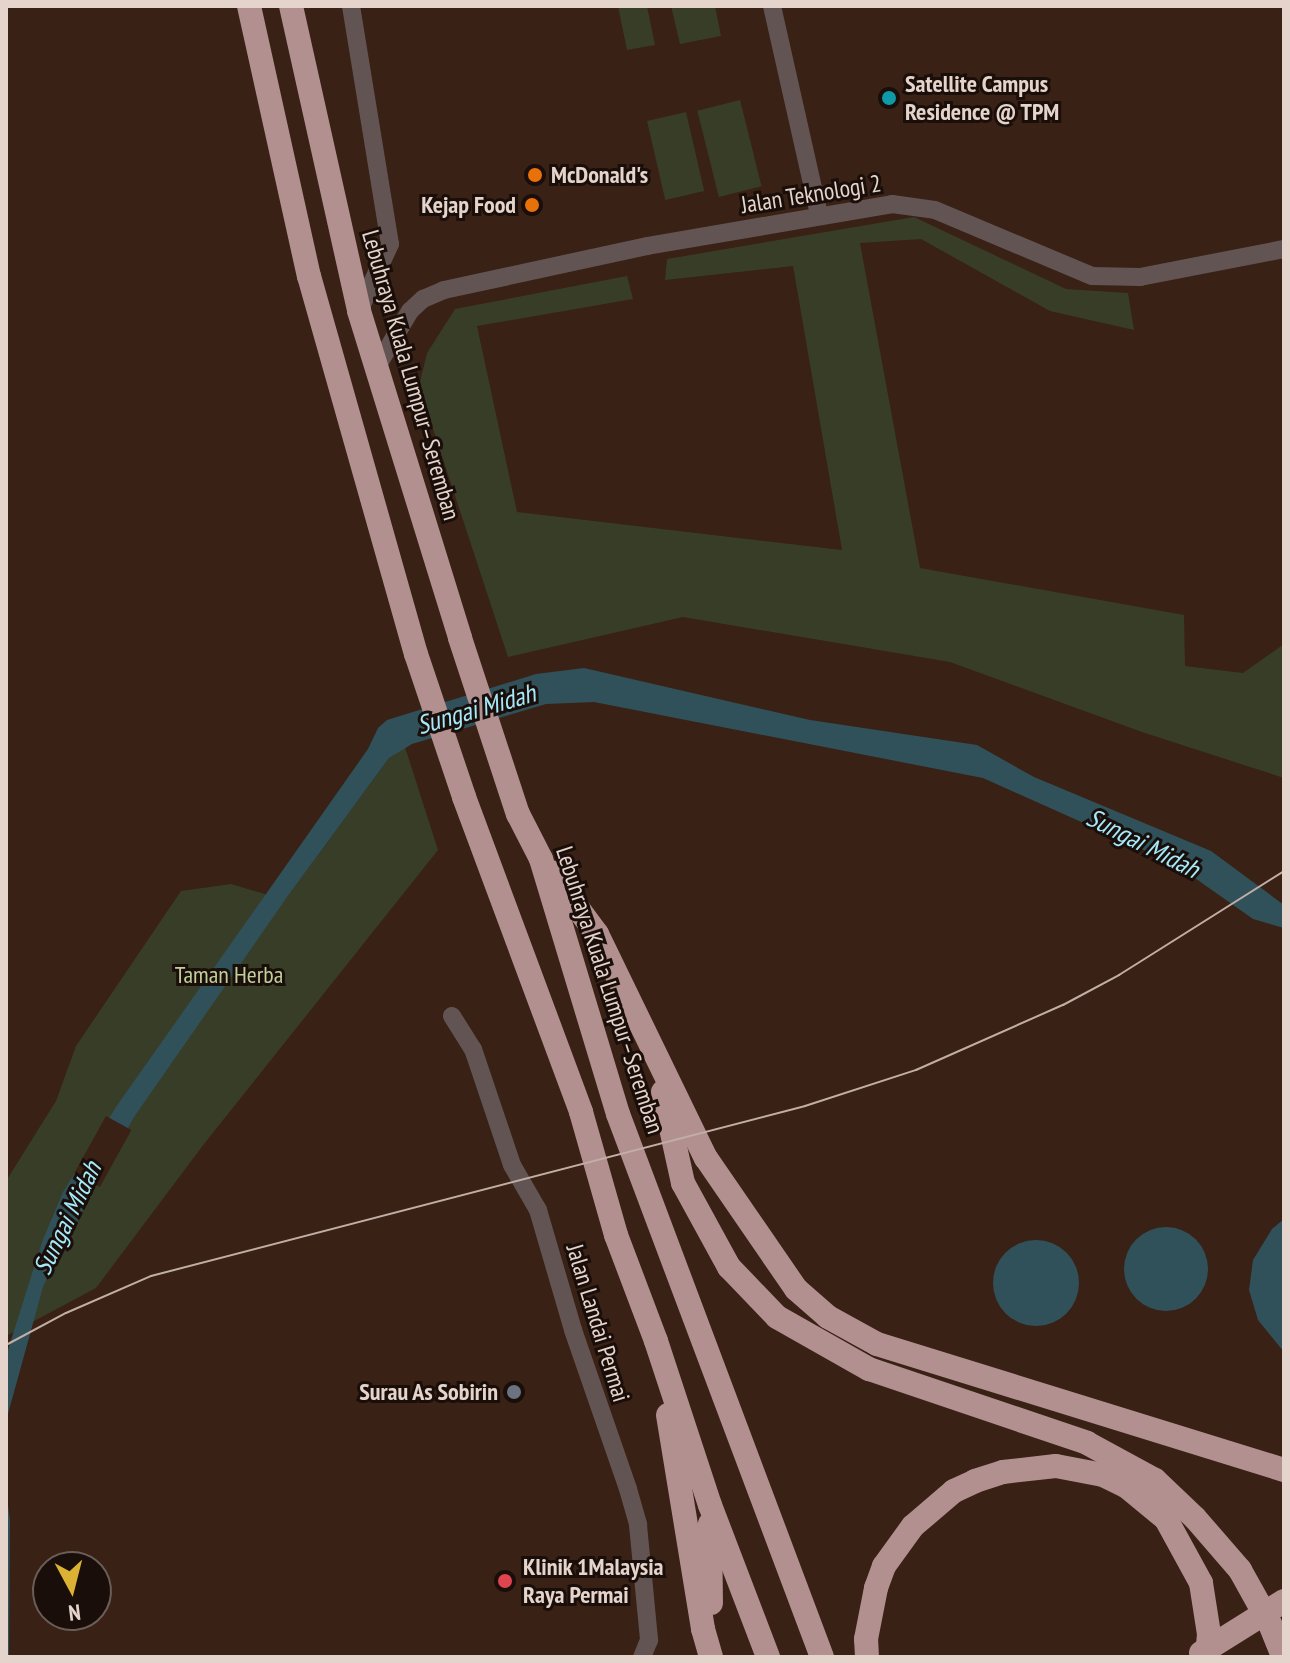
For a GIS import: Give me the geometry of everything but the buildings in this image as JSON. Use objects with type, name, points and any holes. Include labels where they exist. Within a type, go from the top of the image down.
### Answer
[{"type":"highway","points":[[249,6],[317,305],[416,654],[464,797],[581,1112],[616,1235],[656,1341],[710,1505],[768,1657]]},
{"type":"highway","name":"Lebuhraya Kuala Lumpur–Seremban","points":[[291,6],[359,311],[460,638],[507,782],[541,859],[618,1114],[822,1657]]},
{"type":"highway","points":[[541,859],[597,934],[655,1059],[706,1158],[796,1289],[828,1317],[877,1344],[1284,1470]]},
{"type":"highway","points":[[655,1059],[683,1183],[729,1267],[777,1317],[869,1369],[1087,1443],[1155,1480],[1195,1518],[1240,1570],[1284,1655],[1275,1657]]},
{"type":"highway","points":[[656,1341],[703,1629],[712,1657]]},
{"type":"highway","points":[[867,1657],[866,1639],[876,1588],[889,1557],[913,1526],[954,1491],[975,1481],[1003,1472],[1056,1466],[1103,1475],[1126,1486],[1166,1519],[1201,1583],[1209,1634],[1207,1657]]},
{"type":"highway","points":[[710,1505],[712,1657]]},
{"type":"highway","points":[[741,1589],[743,1630],[752,1657]]},
{"type":"highway","points":[[1196,1657],[1241,1625],[1284,1601]]},
{"type":"street","points":[[351,6],[390,244],[359,311]]},
{"type":"street","points":[[772,6],[819,215]]},
{"type":"street","name":"Jalan Teknologi 2","points":[[375,370],[410,311],[423,299],[444,290],[647,246],[892,204],[935,210],[1092,276],[1140,277],[1284,249]]},
{"type":"street","name":"Jalan Landai Permai","points":[[452,1016],[473,1049],[512,1165],[538,1210],[573,1330],[628,1489],[638,1525],[649,1640],[642,1657]]},
{"type":"green space","points":[[618,6],[647,6],[655,45],[627,50]]},
{"type":"green space","points":[[671,6],[715,6],[721,36],[680,44]]},
{"type":"green space","points":[[740,100],[762,186],[719,197],[697,111]]},
{"type":"green space","points":[[686,112],[704,191],[665,200],[647,121]]},
{"type":"green space","points":[[914,217],[1066,289],[1128,293],[1134,330],[1050,311],[921,239],[860,243],[920,568],[1184,615],[1185,666],[1243,673],[1284,644],[1284,778],[1142,732],[950,662],[683,617],[508,657],[419,386],[427,353],[455,309],[627,276],[633,299],[477,326],[517,512],[842,550],[793,266],[665,280],[667,259]]},
{"type":"green space","name":"Taman Herba","points":[[405,747],[438,850],[204,1144],[96,1288],[6,1336],[6,1181],[56,1101],[76,1046],[181,891],[231,884],[285,900],[389,758]]},
{"type":"water","name":"Sungai Midah","points":[[584,668],[810,720],[977,745],[1034,777],[1211,851],[1284,905],[1284,928],[1253,919],[1175,864],[983,778],[594,702],[546,704],[412,744],[389,758],[285,900],[134,1117],[43,1287],[6,1421],[6,1356],[42,1242],[63,1192],[116,1107],[368,749],[378,728],[387,720],[536,674]]},
{"type":"water","points":[[1284,1219],[1284,1352],[1258,1320],[1249,1290],[1253,1260],[1272,1229]]},
{"type":"water","points":[[1166,1227],[1182,1230],[1196,1239],[1205,1253],[1208,1269],[1205,1285],[1196,1299],[1182,1308],[1166,1311],[1150,1308],[1136,1299],[1127,1285],[1124,1269],[1127,1253],[1136,1239],[1150,1230]]},
{"type":"water","points":[[1036,1240],[1060,1247],[1072,1259],[1079,1283],[1072,1307],[1060,1319],[1036,1326],[1012,1319],[1000,1307],[993,1283],[1000,1259],[1012,1247]]},
{"type":"water","points":[[6,1491],[10,1520],[9,1657],[6,1657]]},
{"type":"pier","points":[[106,1116],[131,1130],[100,1187],[74,1173]]},
{"type":"tram line","points":[[6,1345],[66,1313],[151,1276],[805,1106],[916,1070],[1063,1005],[1119,975],[1284,871]]},
{"type":"place","name":"Satellite Campus Residence @ TPM","points":[[889,98]]},
{"type":"place","name":"McDonald's","points":[[535,175]]},
{"type":"place","name":"Kejap Food","points":[[532,205]]},
{"type":"place","name":"Surau As Sobirin","points":[[514,1392]]},
{"type":"place","name":"Klinik 1Malaysia Raya Permai","points":[[505,1581]]}]
